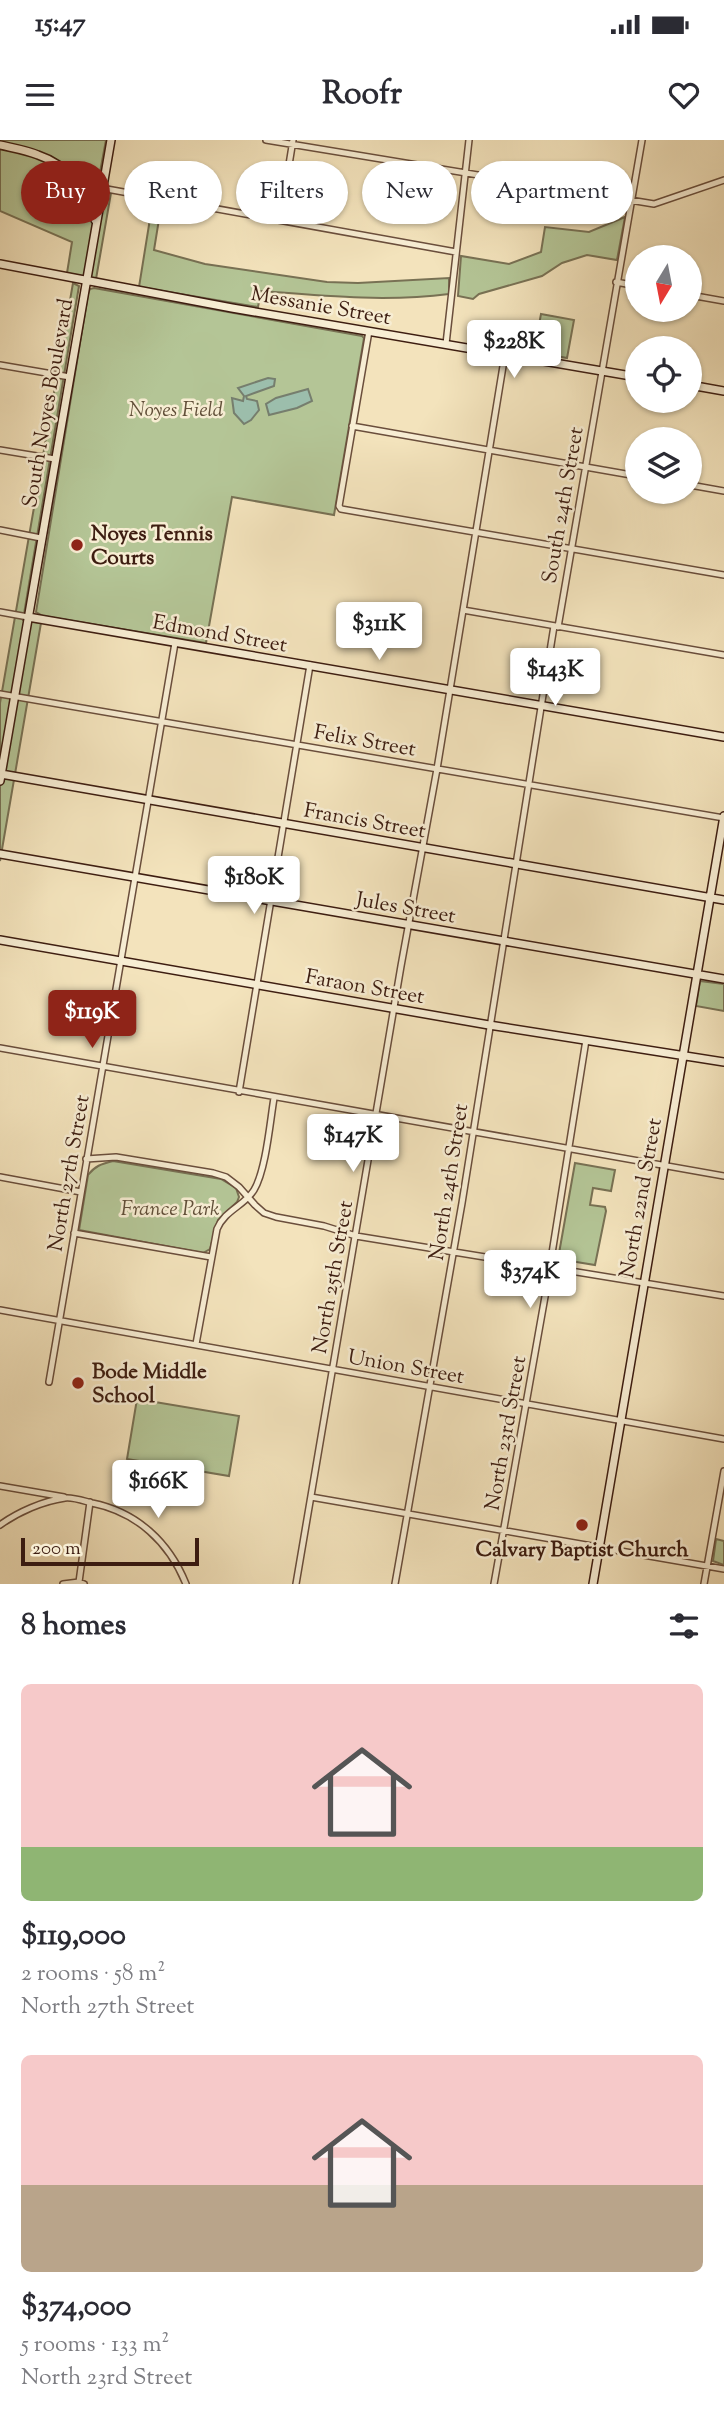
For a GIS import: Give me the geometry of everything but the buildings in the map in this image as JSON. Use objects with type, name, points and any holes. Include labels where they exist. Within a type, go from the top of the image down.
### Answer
[{"type":"street","name":"South Noyes Boulevard","points":[[108,161],[111,140]]},
{"type":"street","points":[[266,140],[293,142],[471,174]]},
{"type":"street","points":[[446,344],[469,140]]},
{"type":"street","name":"South 24th Street","points":[[633,195],[642,140]]},
{"type":"street","points":[[290,161],[293,142]]},
{"type":"street","points":[[0,145],[40,155],[50,161]]},
{"type":"street","points":[[633,201],[659,203],[724,180]]},
{"type":"street","points":[[110,189],[236,212]]},
{"type":"street","name":"South Noyes Boulevard","points":[[0,776],[96,224]]},
{"type":"street","points":[[302,224],[456,252]]},
{"type":"street","name":"South 24th Street","points":[[530,786],[627,224]]},
{"type":"street","name":"Messanie Street","points":[[0,264],[625,375]]},
{"type":"street","points":[[616,282],[625,284]]},
{"type":"street","points":[[702,297],[724,301]]},
{"type":"street","points":[[369,331],[339,506],[341,509],[724,575]]},
{"type":"street","name":"North 25th Street","points":[[296,1584],[393,1009],[437,769],[505,354]]},
{"type":"street","points":[[0,365],[70,377]]},
{"type":"street","points":[[702,387],[724,391]]},
{"type":"street","points":[[352,426],[625,474]]},
{"type":"street","points":[[0,450],[55,459]]},
{"type":"street","points":[[702,487],[724,491]]},
{"type":"street","points":[[0,530],[41,538]]},
{"type":"street","points":[[463,610],[724,655]]},
{"type":"street","name":"Edmond Street","points":[[0,612],[724,737]]},
{"type":"street","name":"North 27th Street","points":[[49,1382],[175,643]]},
{"type":"street","points":[[239,1092],[310,665]]},
{"type":"street","name":"Felix Street","points":[[0,694],[724,817]]},
{"type":"street","name":"Francis Street","points":[[0,776],[149,799],[724,900]]},
{"type":"street","name":"North 24th Street","points":[[395,1584],[530,786]]},
{"type":"street","name":"North 22nd Street","points":[[593,1584],[724,817]]},
{"type":"street","name":"Jules Street","points":[[0,854],[724,979]]},
{"type":"street","name":"Faraon Street","points":[[0,940],[393,1009],[724,1062]]},
{"type":"street","name":"North 23rd Street","points":[[494,1584],[551,1266],[586,1040]]},
{"type":"street","points":[[0,1048],[724,1176]]},
{"type":"street","points":[[196,1344],[211,1256],[220,1221],[255,1189],[274,1098]]},
{"type":"street","points":[[86,1159],[116,1157],[226,1177],[264,1213],[356,1236],[724,1296]]},
{"type":"street","points":[[0,1177],[81,1192]]},
{"type":"street","points":[[74,1233],[211,1256]]},
{"type":"street","name":"Union Street","points":[[0,1310],[724,1439]]},
{"type":"street","points":[[704,1584],[724,1471]]},
{"type":"street","points":[[0,1486],[90,1502],[124,1512],[147,1528],[173,1556],[186,1584]]},
{"type":"street","points":[[311,1497],[724,1569]]},
{"type":"street","points":[[0,1525],[23,1512],[67,1498]]},
{"type":"street","points":[[63,1584],[82,1583],[90,1502]]},
{"type":"green space","points":[[0,140],[106,140],[102,161],[21,161],[21,220],[0,211]]},
{"type":"green space","points":[[30,224],[106,224],[96,279],[67,273],[72,242]]},
{"type":"green space","points":[[149,224],[158,224],[154,250],[205,264],[327,282],[449,278],[449,294],[378,298],[261,291],[258,307],[139,287]]},
{"type":"green space","points":[[608,224],[624,224],[617,260],[587,255],[562,263],[542,276],[479,294],[473,299],[458,296],[461,256],[509,264],[541,252],[545,227],[589,232]]},
{"type":"green space","points":[[73,283],[79,286],[23,620],[41,623],[0,861],[0,703]]},
{"type":"green space","name":"Noyes Field","points":[[90,289],[364,338],[334,515],[232,497],[206,643],[43,616],[36,612],[88,294]]},
{"type":"green space","points":[[541,314],[574,320],[567,358],[534,352]]},
{"type":"green space","points":[[700,981],[724,984],[724,1011],[696,1006]]},
{"type":"green space","name":"France Park","points":[[113,1161],[221,1179],[236,1188],[239,1197],[218,1220],[210,1249],[203,1253],[79,1230],[88,1175],[93,1169]]},
{"type":"green space","points":[[575,1163],[615,1170],[611,1191],[593,1188],[590,1205],[605,1207],[606,1211],[595,1265],[558,1259]]},
{"type":"green space","points":[[137,1399],[239,1416],[229,1476],[127,1459]]},
{"type":"green space","points":[[716,1539],[724,1541],[724,1565],[713,1561]]},
{"type":"shaded area","points":[[268,378],[275,379],[274,386],[246,396],[247,399],[257,401],[259,410],[244,424],[234,413],[232,398],[243,401],[244,396],[238,388]]},
{"type":"shaded area","points":[[308,389],[312,401],[269,415],[266,404],[276,398]]},
{"type":"place","name":"Noyes Tennis Courts","points":[[77,545]]},
{"type":"place","name":"Bode Middle School","points":[[78,1383]]},
{"type":"place","name":"Calvary Baptist Church","points":[[582,1525]]}]
